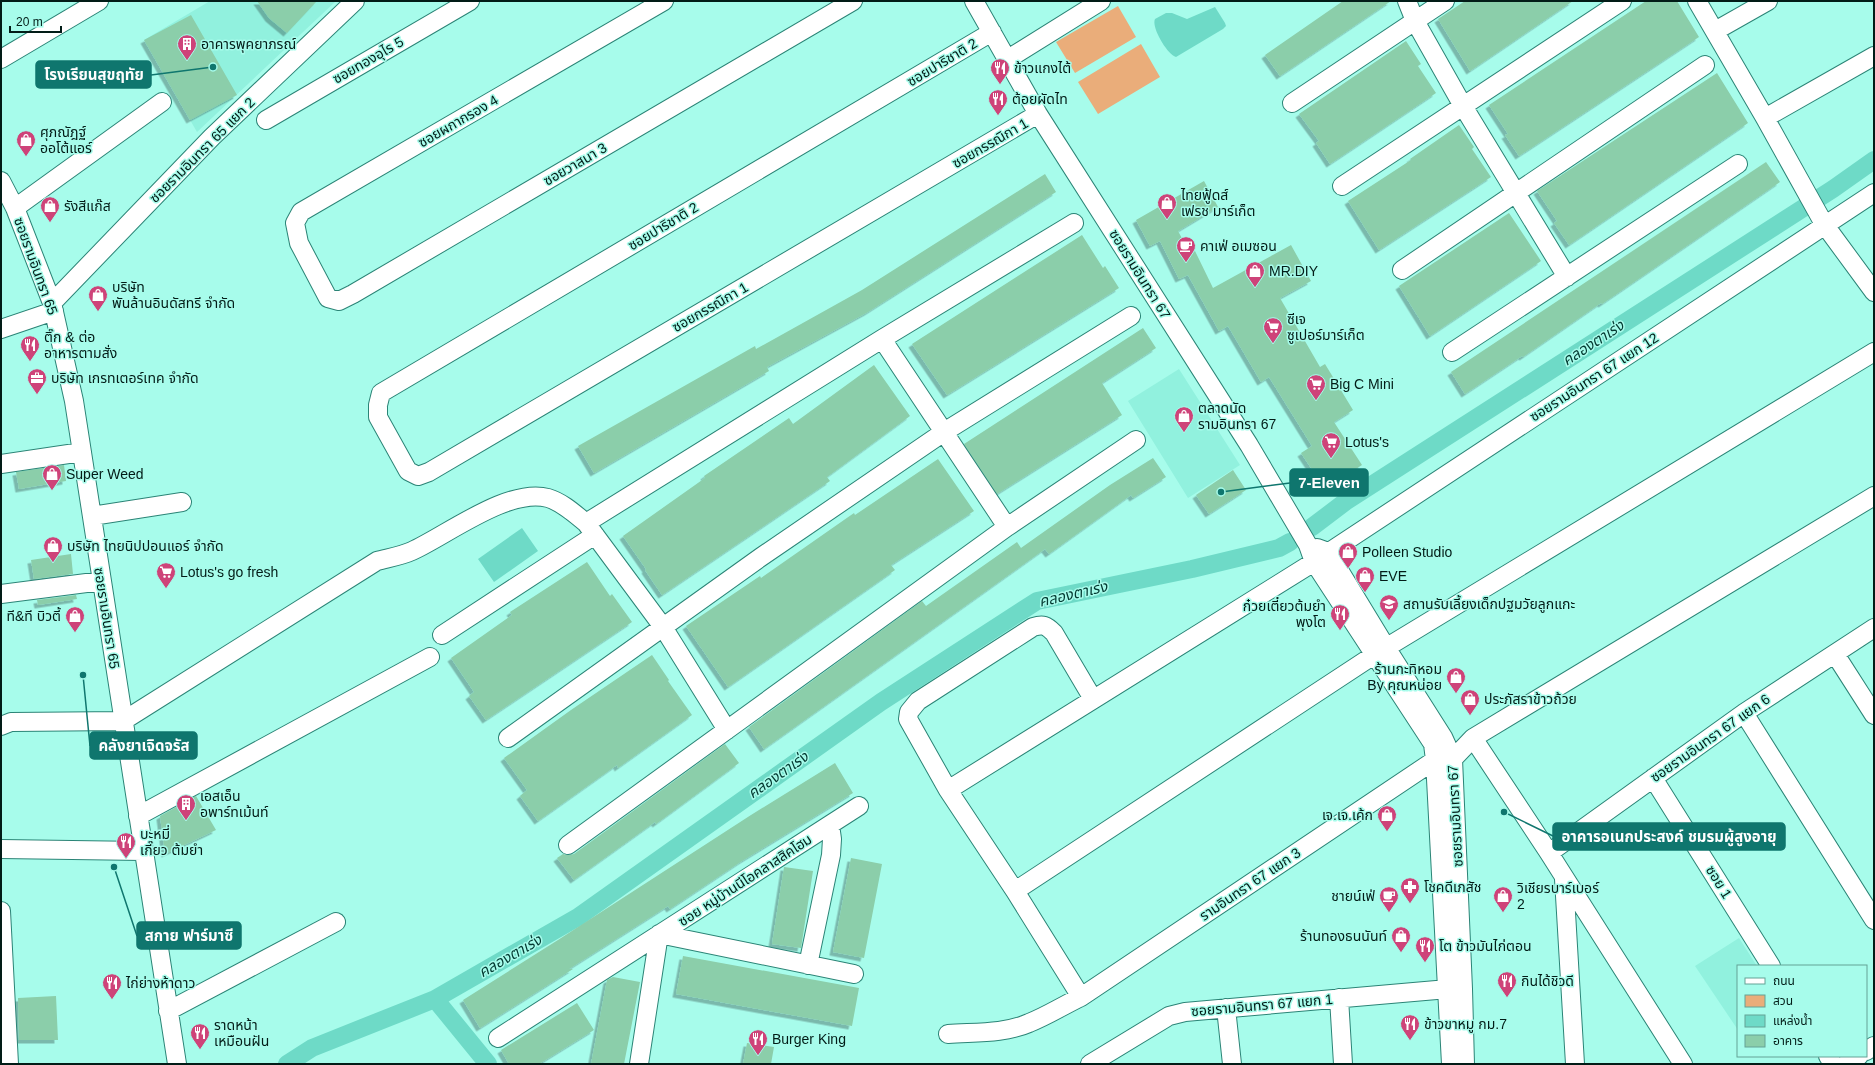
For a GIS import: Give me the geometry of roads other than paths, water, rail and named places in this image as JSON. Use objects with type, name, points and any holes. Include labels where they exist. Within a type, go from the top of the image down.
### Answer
[{"type":"street","points":[[1,59],[99,1]]},
{"type":"street","name":"ซอยรามอินทรา 65 แยก 2","points":[[53,307],[212,137],[355,1]]},
{"type":"street","name":"ซอยทองอุไร 5","points":[[266,120],[470,1]]},
{"type":"street","name":"ซอยผกากรอง 4","points":[[309,264],[299,243],[295,223],[301,212],[664,1]]},
{"type":"street","name":"ซอยวาสนา 3","points":[[309,264],[328,298],[339,300],[353,294],[853,1]]},
{"type":"street","name":"ซอยรามอินทรา 67","points":[[974,1],[1038,114],[1249,445],[1308,545],[1321,557],[1380,652],[1443,737],[1451,1064]]},
{"type":"street","points":[[1008,59],[1102,1]]},
{"type":"street","points":[[1407,1],[1415,21],[1463,106],[1567,277]]},
{"type":"street","points":[[1292,103],[1445,1]]},
{"type":"street","points":[[1342,186],[1622,1]]},
{"type":"street","points":[[1697,1],[1715,30],[1824,224],[1874,292]]},
{"type":"street","points":[[1715,30],[1768,1]]},
{"type":"street","name":"ซอยปาริชาติ 2","points":[[393,444],[378,417],[378,405],[381,393],[992,32]]},
{"type":"street","points":[[1765,118],[1874,56]]},
{"type":"street","points":[[1402,270],[1705,65]]},
{"type":"street","points":[[14,208],[162,102]]},
{"type":"street","name":"ซอยกรรณิกา 1","points":[[393,444],[408,471],[418,476],[429,472],[1038,114]]},
{"type":"street","points":[[1452,352],[1738,164]]},
{"type":"street","name":"ซอยรามอินทรา 65","points":[[1,182],[14,208],[53,307],[74,400],[176,1064]]},
{"type":"street","name":"ซอยรามอินทรา 67 แยก 12","points":[[948,790],[1321,557],[1824,224],[1874,193]]},
{"type":"street","points":[[442,635],[590,529],[882,339],[1074,223]]},
{"type":"street","points":[[1,329],[53,307]]},
{"type":"street","points":[[508,738],[761,557],[944,432],[1131,316]]},
{"type":"street","points":[[882,339],[1007,527]]},
{"type":"street","points":[[1015,891],[1380,652],[1874,352]]},
{"type":"street","points":[[568,845],[1007,527],[1136,440]]},
{"type":"street","points":[[1,464],[82,452]]},
{"type":"street","name":"รามอินทรา 67 แยก 3","points":[[948,1034],[994,1032],[1015,1028],[1030,1023],[1081,997],[1444,760],[1474,738],[1874,496]]},
{"type":"street","points":[[1,726],[11,722],[124,722],[377,561],[411,552],[493,508],[522,497],[548,498],[570,510],[590,529],[663,627],[727,730]]},
{"type":"street","points":[[92,516],[182,502]]},
{"type":"street","points":[[1,594],[102,581]]},
{"type":"street","points":[[1081,997],[1015,891],[948,790],[908,719],[909,712],[918,701],[1033,627],[1041,624],[1047,626],[1054,633],[1093,699]]},
{"type":"street","name":"ซอยรามอินทรา 67 แยก 6","points":[[1550,853],[1744,713],[1874,628]]},
{"type":"street","points":[[1835,654],[1874,715]]},
{"type":"street","points":[[138,816],[430,657]]},
{"type":"street","points":[[1744,713],[1874,920]]},
{"type":"street","points":[[1474,738],[1550,853],[1683,1064]]},
{"type":"street","name":"ซอยรามอินทรา 67","points":[[1444,760],[1463,981],[1465,1064]]},
{"type":"street","name":"ซอย 1","points":[[1653,778],[1771,965]]},
{"type":"street","name":"ซอย หมู่บ้านนีโอคลาสสิคโฮม","points":[[498,1038],[859,806]]},
{"type":"street","name":"ซอย หมู่บ้านนีโอคลาสสิคโฮม","points":[[808,965],[831,855],[832,839],[830,825]]},
{"type":"street","points":[[1,849],[143,851]]},
{"type":"street","points":[[1564,877],[1575,1064]]},
{"type":"street","points":[[1,911],[9,1064]]},
{"type":"street","points":[[168,1011],[336,922]]},
{"type":"street","points":[[639,1064],[659,934]]},
{"type":"street","name":"ซอย หมู่บ้านนีโอคลาสสิคโฮม","points":[[659,934],[854,974]]},
{"type":"street","name":"ซอยรามอินทรา 67 แยก 1","points":[[1090,1064],[1169,1016],[1185,1012],[1448,989]]},
{"type":"street","points":[[1339,998],[1343,1064]]},
{"type":"street","points":[[1226,1008],[1232,1064]]},
{"type":"street","points":[[1846,1064],[1857,1057]]},
{"type":"water","points":[[1215,7],[1226,26],[1176,57],[1172,55],[1164,46],[1155,28],[1155,19],[1166,13],[1172,13],[1187,19]]},
{"type":"water","points":[[522,528],[538,551],[494,582],[478,559]]},
{"type":"waterway","name":"คลองตาเร่ง","points":[[1312,527],[1345,502],[1833,189],[1874,160]]},
{"type":"waterway","name":"คลองตาเร่ง","points":[[287,1064],[312,1048],[435,999],[578,917],[881,702],[1037,601],[1192,569],[1279,548],[1290,542]]},
{"type":"waterway","points":[[435,999],[488,1064]]},
{"type":"place","name":"อาคารพุคยาภรณ์","points":[[187,61]]},
{"type":"place","name":"โรงเรียนสุขฤทัย","points":[[213,67]]},
{"type":"place","name":"ข้าวแกงไต้","points":[[1000,85]]},
{"type":"place","name":"ต้อยผัดไท","points":[[998,116]]},
{"type":"place","name":"ศุภณัฎฐ์ ออโต้แอร์","points":[[26,157]]},
{"type":"place","name":"ไทยฟู้ดส์ เฟรช มาร์เก็ต","points":[[1167,220]]},
{"type":"place","name":"รังสีแก๊ส","points":[[50,223]]},
{"type":"place","name":"คาเฟ่ อเมซอน","points":[[1186,263]]},
{"type":"place","name":"MR.DIY","points":[[1255,288]]},
{"type":"place","name":"บริษัท พันล้านอินดัสทรี จำกัด","points":[[98,312]]},
{"type":"place","name":"ซีเจ ซูเปอร์มาร์เก็ต","points":[[1273,344]]},
{"type":"place","name":"ติ๊ก & ต่อ อาหารตามสั่ง","points":[[30,362]]},
{"type":"place","name":"บริษัท เกรทเตอร์เทค จำกัด","points":[[37,395]]},
{"type":"place","name":"Big C Mini","points":[[1316,401]]},
{"type":"place","name":"ตลาดนัด รามอินทรา 67","points":[[1184,433]]},
{"type":"place","name":"Lotus's","points":[[1331,459]]},
{"type":"place","name":"Super Weed","points":[[52,491]]},
{"type":"place","name":"7-Eleven","points":[[1221,492]]},
{"type":"place","name":"บริษัท ไทยนิปปอนแอร์ จำกัด","points":[[53,563]]},
{"type":"place","name":"Polleen Studio","points":[[1348,569]]},
{"type":"place","name":"Lotus's go fresh","points":[[166,589]]},
{"type":"place","name":"EVE","points":[[1365,593]]},
{"type":"place","name":"สถานรับเลี้ยงเด็กปฐมวัยลูกแกะ","points":[[1389,621]]},
{"type":"place","name":"ก๋วยเตี๋ยวต้มยำ พุงโต","points":[[1340,631]]},
{"type":"place","name":"ที&ที บิวตี้","points":[[75,633]]},
{"type":"place","name":"คลังยาเจิดจรัส","points":[[83,675]]},
{"type":"place","name":"ร้านกะทิหอม By คุณหน่อย","points":[[1456,694]]},
{"type":"place","name":"ประภัสราข้าวถ้วย","points":[[1470,716]]},
{"type":"place","name":"อาคารอเนกประสงค์ ชมรมผู้สูงอายุ","points":[[1504,812]]},
{"type":"place","name":"เอสเอ็น อพาร์ทเม้นท์","points":[[186,821]]},
{"type":"place","name":"เจ.เจ.เค้ก","points":[[1387,832]]},
{"type":"place","name":"บะหมี่ เกี๊ยว ต้มยำ","points":[[126,859]]},
{"type":"place","name":"สกาย ฟาร์มาซี","points":[[114,867]]},
{"type":"place","name":"โชคดีเภสัช","points":[[1410,904]]},
{"type":"place","name":"ชายน์เฟ่","points":[[1389,913]]},
{"type":"place","name":"วิเชียรบาร์เบอร์ 2","points":[[1503,913]]},
{"type":"place","name":"ร้านทองธนนันท์","points":[[1401,953]]},
{"type":"place","name":"โต ข้าวมันไก่ตอน","points":[[1425,963]]},
{"type":"place","name":"กินได้ชิวดี","points":[[1507,998]]},
{"type":"place","name":"ไก่ย่างห้าดาว","points":[[112,1000]]},
{"type":"place","name":"ข้าวขาหมู กม.7","points":[[1410,1041]]},
{"type":"place","name":"ราดหน้า เหมือนฝัน","points":[[200,1050]]},
{"type":"place","name":"Burger King","points":[[758,1056]]}]
